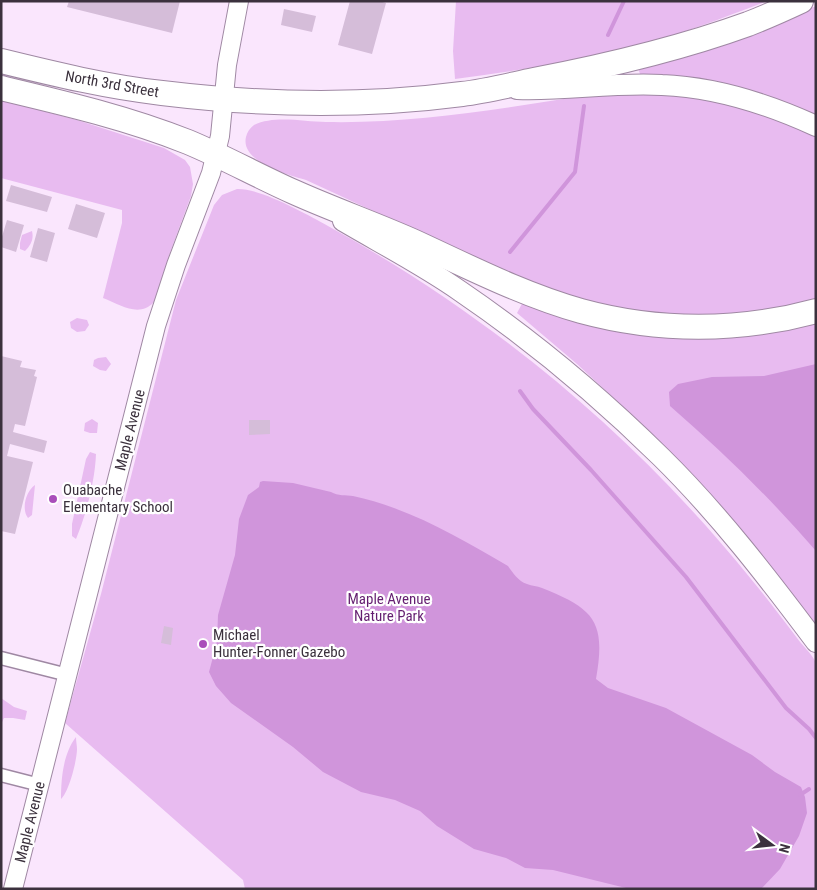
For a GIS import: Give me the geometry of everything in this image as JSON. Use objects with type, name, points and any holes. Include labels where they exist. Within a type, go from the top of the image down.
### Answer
[{"type":"highway","name":"North 3rd Street","points":[[1,60],[64,76],[107,84],[161,93],[224,99],[266,102],[349,102],[434,98],[595,69],[750,23],[802,1]]},
{"type":"highway","name":"North 3rd Street","points":[[1,88],[82,108],[188,142],[296,194],[390,231],[519,289],[580,311],[618,320],[674,327],[726,326],[770,321],[816,311]]},
{"type":"main road","name":"Maple Avenue","points":[[13,889],[156,326],[176,265],[211,173],[220,136],[227,65],[239,1]]},
{"type":"main road","points":[[493,88],[545,90],[615,85],[686,87],[716,92],[760,104],[816,126]]},
{"type":"main road","points":[[296,194],[459,290],[563,368],[600,399],[662,458],[742,546],[816,642]]},
{"type":"street","points":[[1,658],[68,675]]},
{"type":"street","points":[[1,775],[40,785]]},
{"type":"green space","points":[[456,1],[767,1],[684,32],[633,47],[545,66],[455,79],[453,51]]},
{"type":"green space","points":[[816,6],[816,117],[641,77],[638,68],[793,16]]},
{"type":"green space","points":[[602,93],[684,95],[754,109],[816,133],[816,301],[757,315],[671,318],[582,303],[490,265],[306,180],[267,166],[250,154],[246,146],[246,135],[251,127],[271,120],[361,122],[396,120],[465,114]]},
{"type":"green space","points":[[1,100],[77,120],[164,148],[185,160],[190,167],[193,184],[191,196],[154,302],[148,307],[136,310],[130,309],[103,298],[122,223],[122,210],[1,178]]},
{"type":"green space","name":"Maple Avenue Nature Park","points":[[237,189],[270,197],[328,226],[388,261],[503,339],[609,427],[706,526],[757,586],[815,661],[816,889],[245,889],[243,880],[65,723],[101,594],[176,300],[214,205],[222,195]]},
{"type":"green space","points":[[32,231],[32,239],[29,246],[25,251],[20,249],[22,235]]},
{"type":"green space","points":[[524,300],[561,313],[816,320],[816,626],[765,559],[708,491],[646,428],[577,364],[517,313]]},
{"type":"green space","points":[[77,318],[87,320],[89,325],[85,331],[77,332],[71,328],[70,322]]},
{"type":"green space","points":[[106,357],[111,364],[106,371],[93,366],[94,360]]},
{"type":"green space","points":[[92,419],[98,423],[97,433],[84,431],[85,423]]},
{"type":"green space","points":[[90,452],[96,454],[94,475],[86,509],[76,539],[72,536],[72,524],[86,459]]},
{"type":"green space","points":[[35,485],[32,515],[28,518],[25,510],[26,500],[29,491]]},
{"type":"green space","points":[[1,698],[14,707],[27,711],[25,720],[4,718],[1,724]]},
{"type":"green space","points":[[76,737],[77,754],[74,768],[70,783],[61,799],[62,775],[68,751]]},
{"type":"shaded area","points":[[816,364],[816,551],[746,476],[670,406],[669,392],[678,384],[712,377],[764,376]]},
{"type":"shaded area","points":[[260,482],[293,483],[336,494],[358,497],[384,504],[424,520],[508,566],[524,583],[560,596],[585,611],[593,620],[597,631],[599,660],[596,679],[608,688],[666,708],[752,755],[775,772],[801,787],[805,797],[807,813],[799,836],[780,869],[761,889],[630,889],[553,870],[525,868],[506,858],[474,849],[437,826],[420,811],[395,800],[361,792],[323,772],[293,747],[231,703],[216,686],[209,672],[217,642],[218,615],[235,555],[239,519],[248,495],[259,487]]},
{"type":"building","points":[[69,1],[180,1],[172,33],[67,7]]},
{"type":"building","points":[[350,1],[379,1],[386,3],[372,54],[338,45]]},
{"type":"building","points":[[284,9],[316,16],[312,32],[281,25]]},
{"type":"building","points":[[11,185],[52,197],[47,212],[6,201]]},
{"type":"building","points":[[76,204],[105,213],[97,238],[68,229]]},
{"type":"building","points":[[7,220],[24,225],[16,252],[1,247],[1,240]]},
{"type":"building","points":[[38,228],[55,233],[47,262],[30,257]]},
{"type":"building","points":[[1,356],[22,361],[20,367],[36,370],[34,376],[37,377],[25,426],[15,424],[13,432],[47,441],[44,453],[10,444],[7,456],[33,462],[15,534],[1,531]]},
{"type":"building","points":[[249,420],[270,420],[270,434],[249,435]]},
{"type":"building","points":[[164,626],[173,628],[171,645],[161,643]]},
{"type":"building","name":"Michael Hunter-Fonner Gazebo","points":[[201,638],[207,639],[205,650],[199,649]]},
{"type":"waterway","points":[[608,35],[624,1]]},
{"type":"waterway","points":[[510,252],[575,172],[584,106]]},
{"type":"waterway","points":[[520,391],[533,409],[591,470],[686,577],[786,708],[816,738]]},
{"type":"waterway","points":[[800,795],[809,789]]},
{"type":"place","name":"Ouabache Elementary School","points":[[53,499]]},
{"type":"place","name":"Michael Hunter-Fonner Gazebo","points":[[203,644]]}]
